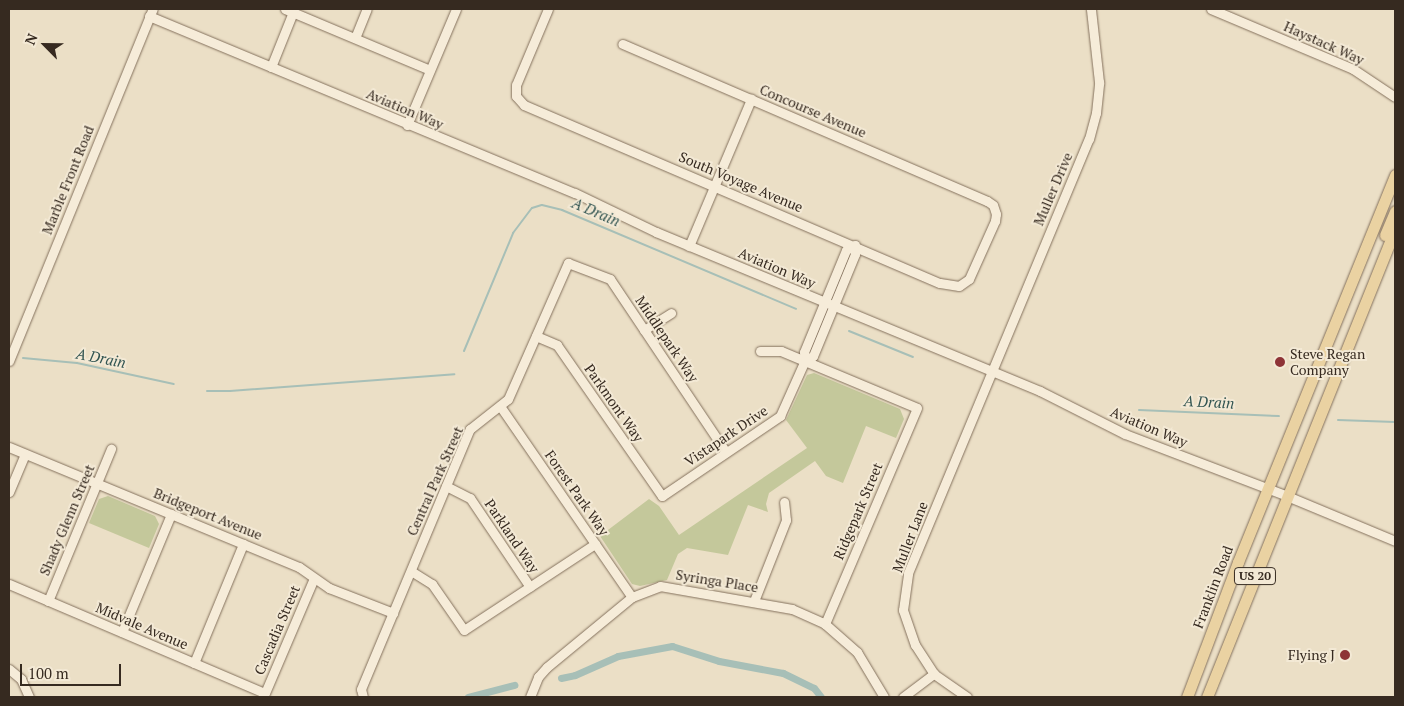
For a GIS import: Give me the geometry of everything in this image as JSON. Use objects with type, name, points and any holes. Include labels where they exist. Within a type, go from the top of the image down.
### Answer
[{"type":"main road","name":"US 20","points":[[1268,489],[1395,175]]},
{"type":"main road","points":[[1368,297],[1383,240],[1395,211]]},
{"type":"main road","name":"US 20","points":[[1207,697],[1395,229]]},
{"type":"main road","name":"Franklin Road","points":[[1188,697],[1216,620],[1268,489]]},
{"type":"main road","points":[[1195,697],[1212,649],[1216,620]]},
{"type":"street","points":[[355,38],[367,9]]},
{"type":"street","points":[[407,125],[456,9]]},
{"type":"street","name":"South Voyage Avenue","points":[[548,9],[516,85],[516,96],[524,105],[940,283],[959,286]]},
{"type":"street","name":"Muller Drive","points":[[992,372],[1089,139],[1096,113],[1098,66],[1091,9]]},
{"type":"street","name":"Haystack Way","points":[[1211,9],[1354,69],[1395,97]]},
{"type":"street","points":[[270,67],[289,11],[430,70]]},
{"type":"street","name":"Aviation Way","points":[[151,13],[270,67],[575,193],[689,246],[1040,392],[1134,437],[1287,496],[1395,541]]},
{"type":"street","name":"Marble Front Road","points":[[9,361],[151,13]]},
{"type":"street","name":"Concourse Avenue","points":[[622,44],[970,193],[993,205],[996,214],[995,221],[969,279],[959,286]]},
{"type":"street","points":[[689,246],[751,99]]},
{"type":"street","name":"Vistapark Drive","points":[[662,496],[780,416],[805,360],[804,352],[829,304],[846,250],[855,245]]},
{"type":"street","name":"Middlepark Way","points":[[568,263],[610,279],[726,452]]},
{"type":"street","name":"Central Park Street","points":[[363,697],[361,689],[470,429],[508,400],[568,263]]},
{"type":"street","points":[[644,330],[671,313]]},
{"type":"street","name":"Parkmont Way","points":[[536,336],[557,345],[662,496]]},
{"type":"street","points":[[760,351],[781,351],[805,360]]},
{"type":"street","name":"Ridgepark Street","points":[[805,360],[917,408],[825,624]]},
{"type":"street","name":"Muller Lane","points":[[968,697],[934,674],[915,645],[903,610],[908,573],[992,372]]},
{"type":"street","name":"Forest Park Way","points":[[500,406],[632,597]]},
{"type":"street","name":"Bridgeport Avenue","points":[[9,447],[299,567],[349,598],[393,614]]},
{"type":"street","name":"Shady Glenn Street","points":[[48,601],[112,449]]},
{"type":"street","points":[[9,492],[24,454]]},
{"type":"street","name":"Parkland Way","points":[[446,486],[470,498],[530,587]]},
{"type":"street","points":[[754,601],[786,520],[784,502]]},
{"type":"street","points":[[122,632],[171,514]]},
{"type":"street","points":[[194,663],[244,544]]},
{"type":"street","points":[[411,571],[432,584],[464,630],[595,544]]},
{"type":"street","name":"Cascadia Street","points":[[265,693],[314,578]]},
{"type":"street","name":"Midvale Avenue","points":[[9,584],[265,693]]},
{"type":"street","name":"Syringa Place","points":[[530,697],[538,677],[632,597],[660,586],[792,609],[825,624],[857,652],[884,697]]},
{"type":"street","points":[[9,669],[21,679],[29,697]]},
{"type":"street","points":[[903,697],[934,674]]},
{"type":"green space","points":[[814,373],[900,409],[904,419],[896,438],[866,426],[843,483],[826,476],[815,461],[769,493],[766,504],[768,512],[748,505],[728,555],[687,548],[678,554],[667,580],[640,586],[632,584],[600,536],[649,499],[659,506],[679,535],[807,448],[786,420],[807,375]]},
{"type":"green space","points":[[108,496],[155,516],[159,524],[149,548],[89,523],[99,499]]},
{"type":"waterway","name":"A Drain","points":[[464,351],[513,233],[532,208],[542,205],[562,210],[796,309]]},
{"type":"waterway","name":"A Drain","points":[[849,331],[913,357]]},
{"type":"waterway","name":"A Drain","points":[[23,358],[77,363],[174,384]]},
{"type":"waterway","name":"A Drain","points":[[207,391],[230,391],[454,374]]},
{"type":"waterway","name":"A Drain","points":[[1139,410],[1279,416]]},
{"type":"waterway","name":"A Drain","points":[[1338,420],[1395,422]]},
{"type":"waterway","points":[[561,678],[575,675],[618,656],[672,646],[719,661],[783,673],[814,688],[821,697]]},
{"type":"waterway","points":[[468,697],[514,685]]},
{"type":"place","name":"Steve Regan Company","points":[[1280,362]]},
{"type":"place","name":"Flying J","points":[[1345,655]]}]
